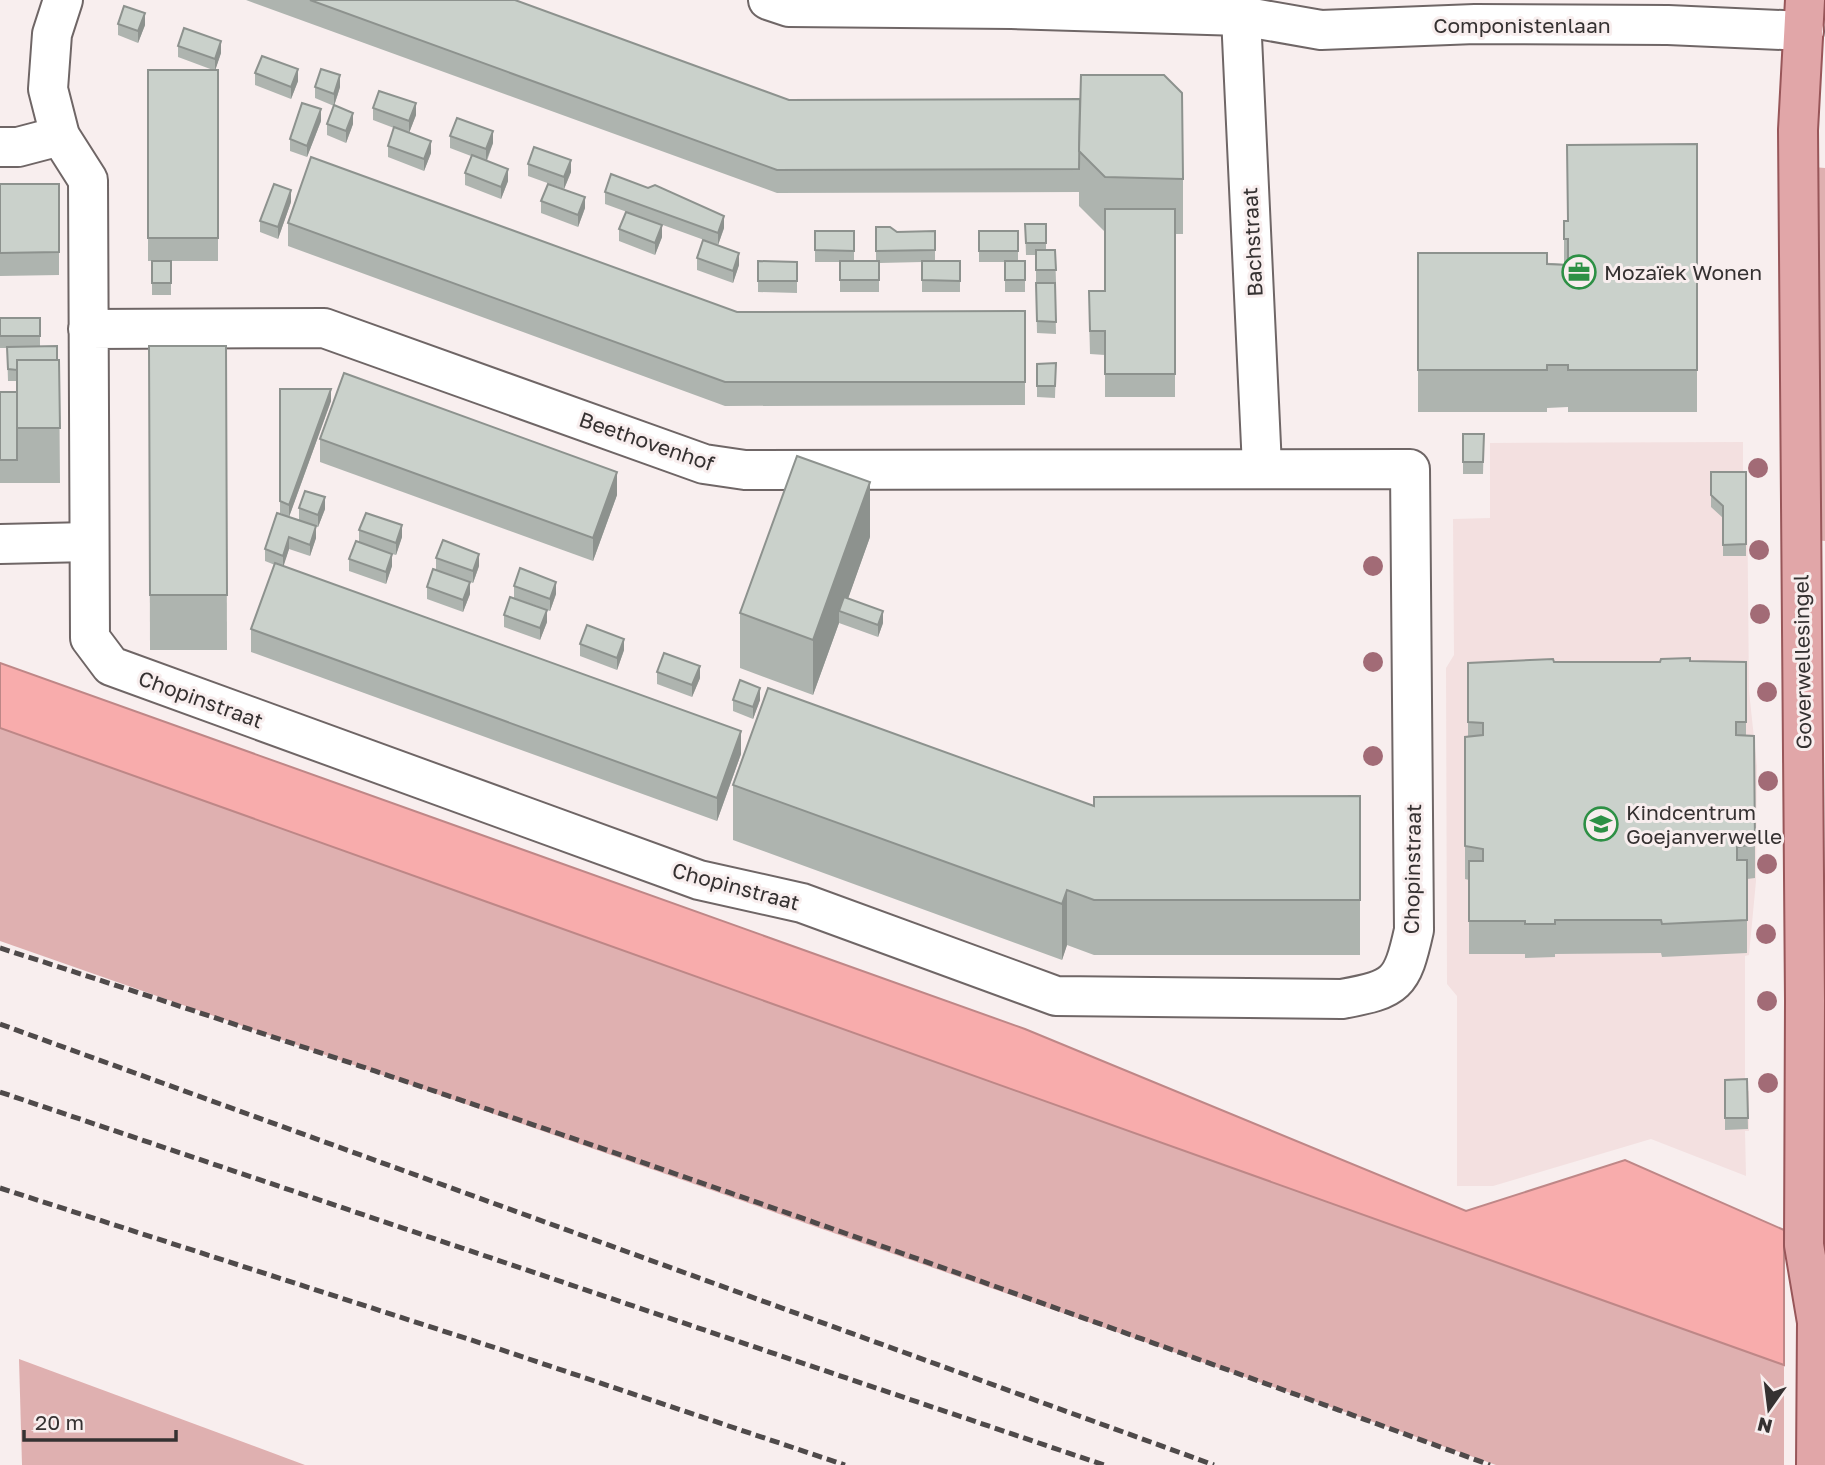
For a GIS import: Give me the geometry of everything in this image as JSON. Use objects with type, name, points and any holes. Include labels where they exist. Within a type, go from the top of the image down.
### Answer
[{"type":"main road","name":"Goverwellesingel","points":[[1811,21],[1798,130],[1805,1001],[1804,1245],[1821,1307],[1816,1465]]},
{"type":"street","name":"Chopinstraat","points":[[63,0],[52,34],[48,89],[60,136],[88,180],[90,638],[111,666],[673,871],[699,880],[802,903],[1056,996],[1342,999],[1382,991],[1405,968],[1414,930],[1410,469],[1262,467]]},
{"type":"street","name":"Componistenlaan","points":[[768,0],[789,8],[1011,5],[1258,8],[1321,30],[1514,24],[1680,25],[1811,21]]},
{"type":"street","name":"Bachstraat","points":[[1258,8],[1262,467]]},
{"type":"street","points":[[0,147],[18,147],[60,136]]},
{"type":"street","name":"Beethovenhof","points":[[88,329],[324,327],[704,464],[745,470],[1262,467]]},
{"type":"street","points":[[0,544],[89,542]]},
{"type":"shaded area","points":[[1813,167],[1825,168],[1825,541],[1815,540]]},
{"type":"shaded area","name":"Kindcentrum Goejanverwelle","points":[[1743,442],[1743,482],[1747,483],[1749,691],[1757,766],[1756,881],[1749,955],[1745,956],[1745,1090],[1749,1091],[1749,1131],[1745,1131],[1746,1176],[1651,1139],[1493,1186],[1457,1186],[1457,996],[1447,984],[1446,668],[1454,655],[1453,519],[1490,518],[1490,443]]},
{"type":"shaded area","points":[[0,663],[1025,1029],[1466,1211],[1625,1160],[1784,1230],[1784,1365],[0,728]]},
{"type":"shaded area","points":[[0,728],[1784,1365],[1784,1465],[1496,1465],[0,941]]},
{"type":"shaded area","points":[[19,1359],[305,1465],[22,1465]]},
{"type":"building","points":[[310,0],[515,0],[789,100],[1080,99],[1079,169],[777,170]]},
{"type":"building","points":[[124,6],[145,13],[138,31],[118,24]]},
{"type":"building","points":[[184,28],[221,41],[215,59],[178,46]]},
{"type":"building","points":[[262,56],[298,69],[291,87],[255,73]]},
{"type":"building","points":[[321,69],[340,75],[334,94],[315,87]]},
{"type":"building","points":[[148,70],[218,70],[218,238],[148,238]]},
{"type":"building","points":[[1081,75],[1164,75],[1182,93],[1183,179],[1105,177],[1079,151]]},
{"type":"building","points":[[379,91],[416,103],[409,121],[373,108]]},
{"type":"building","points":[[302,103],[321,109],[307,146],[290,139]]},
{"type":"building","points":[[334,105],[353,113],[346,131],[327,124]]},
{"type":"building","points":[[457,118],[493,131],[486,149],[450,136]]},
{"type":"building","points":[[394,127],[431,141],[424,159],[388,146]]},
{"type":"building","points":[[1697,144],[1697,370],[1568,370],[1568,365],[1547,365],[1547,370],[1418,370],[1418,253],[1547,253],[1547,264],[1568,265],[1568,239],[1564,239],[1564,221],[1568,221],[1567,145]]},
{"type":"building","points":[[534,147],[571,160],[564,177],[528,164]]},
{"type":"building","points":[[472,155],[508,169],[501,187],[465,173]]},
{"type":"building","points":[[311,157],[737,312],[1025,311],[1025,382],[725,382],[288,223]]},
{"type":"building","points":[[611,174],[648,188],[655,185],[724,216],[718,233],[605,192]]},
{"type":"building","points":[[0,184],[59,184],[59,252],[0,253]]},
{"type":"building","points":[[274,184],[291,190],[278,227],[260,221]]},
{"type":"building","points":[[548,184],[585,197],[578,215],[541,201]]},
{"type":"building","points":[[1105,209],[1175,209],[1175,374],[1105,374],[1105,331],[1090,331],[1089,291],[1105,291]]},
{"type":"building","points":[[626,212],[662,225],[655,243],[619,229]]},
{"type":"building","points":[[1025,224],[1046,224],[1046,243],[1026,243]]},
{"type":"building","points":[[876,227],[890,227],[897,232],[935,231],[935,250],[876,251]]},
{"type":"building","points":[[815,231],[854,231],[854,251],[815,250]]},
{"type":"building","points":[[979,231],[1018,231],[1018,251],[979,251]]},
{"type":"building","points":[[703,240],[739,253],[733,271],[697,258]]},
{"type":"building","points":[[1036,250],[1055,250],[1056,270],[1036,270]]},
{"type":"building","points":[[152,261],[171,261],[171,283],[152,283]]},
{"type":"building","points":[[758,261],[797,262],[797,281],[758,281]]},
{"type":"building","points":[[840,261],[879,261],[879,280],[840,280]]},
{"type":"building","points":[[922,261],[960,261],[960,281],[922,280]]},
{"type":"building","points":[[1005,261],[1025,261],[1025,280],[1005,280]]},
{"type":"building","points":[[1036,283],[1055,283],[1056,322],[1037,321]]},
{"type":"building","points":[[0,318],[40,318],[40,336],[0,336]]},
{"type":"building","points":[[57,346],[57,360],[17,360],[17,370],[8,369],[7,347]]},
{"type":"building","points":[[149,346],[226,346],[227,595],[150,595]]},
{"type":"building","points":[[17,360],[59,360],[60,428],[17,428]]},
{"type":"building","points":[[1056,363],[1055,386],[1037,386],[1037,364]]},
{"type":"building","points":[[344,373],[617,472],[593,538],[320,439]]},
{"type":"building","points":[[280,389],[331,389],[289,505],[280,501]]},
{"type":"building","points":[[0,392],[17,392],[17,460],[0,460]]},
{"type":"building","points":[[1463,434],[1484,434],[1483,462],[1463,462]]},
{"type":"building","points":[[797,456],[870,482],[813,640],[740,613]]},
{"type":"building","points":[[1711,472],[1746,472],[1746,544],[1723,545],[1723,506],[1711,495]]},
{"type":"building","points":[[305,491],[325,497],[318,515],[299,508]]},
{"type":"building","points":[[277,513],[316,526],[310,545],[289,537],[283,556],[265,549]]},
{"type":"building","points":[[366,513],[402,525],[396,543],[359,530]]},
{"type":"building","points":[[443,540],[479,554],[473,571],[436,558]]},
{"type":"building","points":[[356,541],[392,554],[386,572],[349,559]]},
{"type":"building","points":[[275,563],[741,731],[717,798],[251,629]]},
{"type":"building","points":[[520,568],[556,582],[550,599],[514,586]]},
{"type":"building","points":[[433,569],[470,582],[463,600],[427,587]]},
{"type":"building","points":[[510,597],[547,610],[540,628],[504,615]]},
{"type":"building","points":[[844,597],[883,611],[878,625],[839,611]]},
{"type":"building","points":[[587,625],[624,639],[617,658],[580,644]]},
{"type":"building","points":[[664,653],[700,666],[692,685],[657,672]]},
{"type":"building","points":[[1690,658],[1690,661],[1746,662],[1746,722],[1736,722],[1736,735],[1754,736],[1755,844],[1737,847],[1737,860],[1747,860],[1747,920],[1662,924],[1661,920],[1555,920],[1555,924],[1469,921],[1469,861],[1483,861],[1483,849],[1465,846],[1465,737],[1483,735],[1483,723],[1468,722],[1468,663],[1553,659],[1554,662],[1660,662],[1661,659]]},
{"type":"building","points":[[740,680],[760,688],[753,707],[733,700]]},
{"type":"building","points":[[768,688],[1094,806],[1094,797],[1360,796],[1360,900],[1094,900],[1067,890],[1062,904],[733,785]]},
{"type":"building","points":[[1747,1079],[1748,1118],[1725,1118],[1725,1080]]},
{"type":"railway","points":[[0,948],[561,1134],[1490,1465]]},
{"type":"railway","points":[[0,1024],[1214,1465]]},
{"type":"railway","points":[[0,1092],[1104,1465]]},
{"type":"railway","points":[[0,1188],[496,1348],[845,1465]]},
{"type":"place","name":"Mozaïek Wonen","points":[[1579,272]]},
{"type":"place","name":"Kindcentrum Goejanverwelle","points":[[1601,824]]}]
